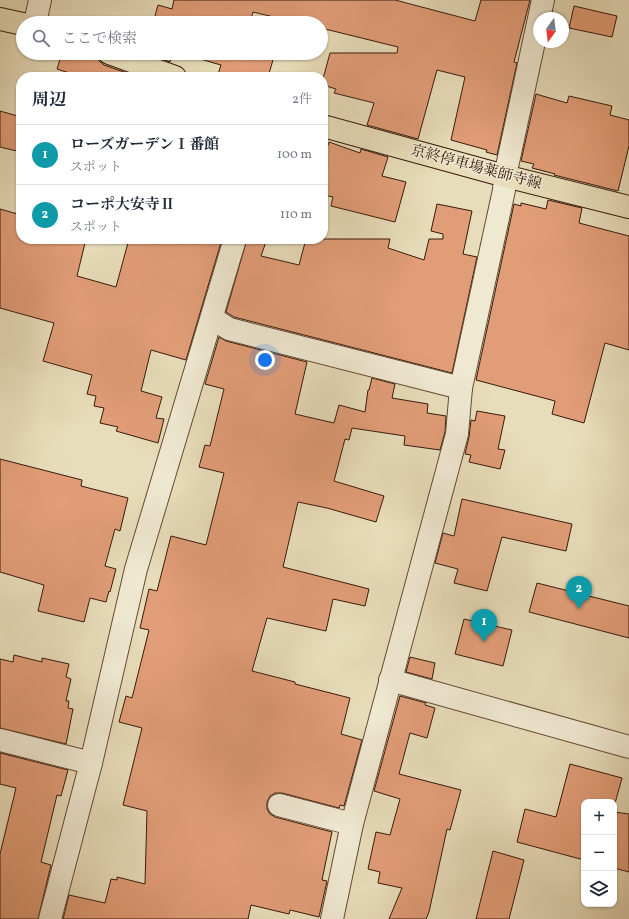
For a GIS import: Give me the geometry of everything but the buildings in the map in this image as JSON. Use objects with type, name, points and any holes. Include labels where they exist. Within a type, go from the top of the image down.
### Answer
[{"type":"main road","points":[[0,19],[16,22]]},
{"type":"main road","points":[[128,60],[161,72]]},
{"type":"main road","name":"京終停車場薬師寺線","points":[[328,127],[504,176],[629,207]]},
{"type":"street","points":[[37,16],[40,0]]},
{"type":"street","points":[[332,919],[352,824],[457,434],[461,388],[504,190],[504,176],[543,0]]},
{"type":"street","points":[[50,919],[91,763],[136,569],[234,244]]},
{"type":"street","points":[[212,318],[229,329],[461,388]]},
{"type":"street","points":[[390,680],[629,747]]},
{"type":"street","points":[[0,740],[91,763]]},
{"type":"street","points":[[279,805],[352,824]]},
{"type":"place","name":"コーポ大安寺Ⅱ","points":[[579,609]]},
{"type":"place","name":"ローズガーデンⅠ番館","points":[[484,642]]}]
